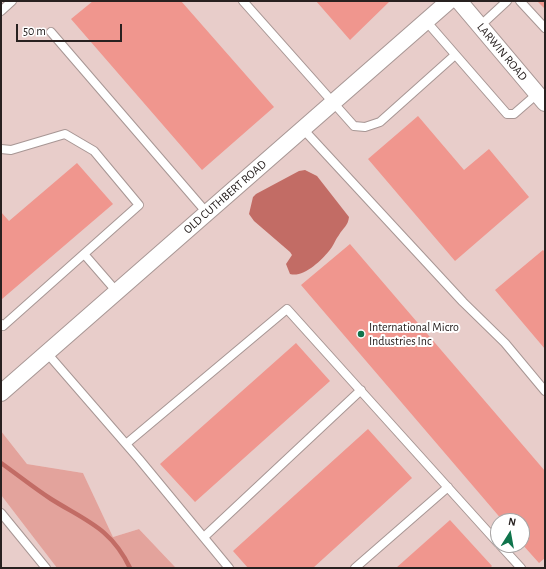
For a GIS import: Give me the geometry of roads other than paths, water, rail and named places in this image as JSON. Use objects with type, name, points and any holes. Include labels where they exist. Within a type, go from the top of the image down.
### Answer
[{"type":"street","name":"OLD CUTHBERT ROAD","points":[[1,394],[449,1]]},
{"type":"street","name":"LARWIN ROAD","points":[[459,1],[541,98]]},
{"type":"lane","points":[[1,11],[12,1]]},
{"type":"lane","points":[[243,1],[354,126],[373,126],[380,122],[455,55]]},
{"type":"lane","points":[[480,26],[507,1]]},
{"type":"lane","points":[[520,1],[545,28]]},
{"type":"lane","points":[[426,21],[507,114],[514,114],[541,98]]},
{"type":"lane","points":[[51,32],[207,213]]},
{"type":"lane","points":[[303,129],[463,302],[505,343],[545,391]]},
{"type":"lane","points":[[1,149],[11,150],[65,134],[94,151],[139,205],[3,326],[1,324]]},
{"type":"lane","points":[[84,254],[117,292]]},
{"type":"lane","points":[[126,444],[288,309],[490,534]]},
{"type":"lane","points":[[47,353],[126,444],[229,568]]},
{"type":"lane","points":[[204,538],[361,390]]},
{"type":"lane","points":[[355,568],[448,487]]},
{"type":"lane","points":[[1,513],[46,568]]},
{"type":"lane","points":[[507,553],[521,568]]},
{"type":"waterway","points":[[1,463],[45,495],[106,534],[123,554],[130,568]]},
{"type":"place","name":"International Micro Industries Inc","points":[[361,334]]}]
